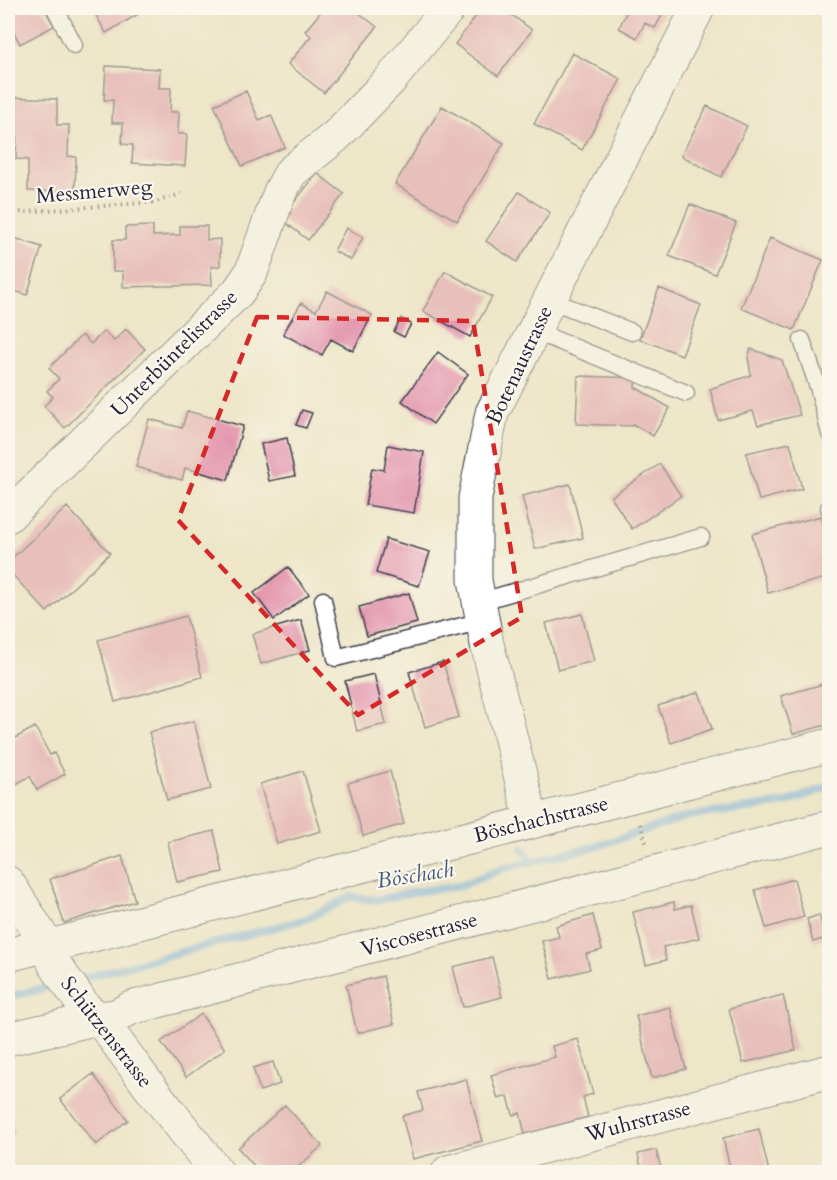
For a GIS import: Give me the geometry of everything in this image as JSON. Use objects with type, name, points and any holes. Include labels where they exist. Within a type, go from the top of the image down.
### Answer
[{"type":"street","name":"Unterbüntelistrasse","points":[[8,516],[238,292],[251,273],[280,192],[291,172],[344,128],[391,79],[449,8]]},
{"type":"street","name":"Botenaustrasse","points":[[532,822],[487,644],[475,580],[475,498],[492,413],[698,8]]},
{"type":"street","name":"Böschachstrasse","points":[[8,955],[51,955],[63,943],[830,745]]},
{"type":"street","name":"Viscosestrasse","points":[[8,1039],[93,1013],[116,1016],[131,1008],[830,826]]},
{"type":"street","name":"Schützenstrasse","points":[[8,883],[51,955],[217,1173]]},
{"type":"street","name":"Wuhrstrasse","points":[[447,1173],[830,1071]]},
{"type":"lane","points":[[55,8],[74,45]]},
{"type":"lane","points":[[550,300],[632,332]]},
{"type":"lane","points":[[534,331],[686,393]]},
{"type":"lane","points":[[802,340],[824,388],[830,434]]},
{"type":"lane","points":[[323,600],[336,658],[701,537]]},
{"type":"path","name":"Messmerweg","points":[[8,213],[156,202],[182,194]]},
{"type":"path","points":[[638,820],[648,846]]},
{"type":"highlighted area","points":[[257,317],[473,321],[522,617],[358,715],[178,520]]},
{"type":"building","points":[[8,8],[44,8],[54,26],[20,44],[8,21]]},
{"type":"building","points":[[92,8],[146,8],[147,9],[106,33]]},
{"type":"building","points":[[324,8],[353,8],[377,27],[324,93],[288,64],[311,36],[305,31]]},
{"type":"building","points":[[482,8],[502,8],[532,30],[498,76],[455,44]]},
{"type":"building","points":[[624,8],[666,8],[655,28],[645,23],[637,38],[619,28],[626,13],[623,11]]},
{"type":"building","points":[[572,53],[621,79],[582,150],[534,124]]},
{"type":"building","points":[[106,66],[160,69],[159,88],[171,88],[170,112],[179,112],[178,134],[187,134],[185,166],[132,163],[133,145],[122,144],[123,123],[112,123],[113,100],[104,100]]},
{"type":"building","points":[[246,91],[259,120],[271,115],[285,147],[242,166],[214,105]]},
{"type":"building","points":[[8,97],[57,99],[57,125],[69,125],[68,156],[76,157],[75,192],[28,191],[28,160],[16,159],[17,131],[8,131]]},
{"type":"building","points":[[442,106],[504,143],[457,221],[395,184]]},
{"type":"building","points":[[707,106],[747,126],[721,177],[681,156]]},
{"type":"building","points":[[317,173],[344,194],[308,240],[281,219]]},
{"type":"building","points":[[519,192],[550,213],[517,262],[486,241]]},
{"type":"building","points":[[690,204],[736,223],[715,274],[669,256]]},
{"type":"building","points":[[153,226],[153,236],[180,235],[180,226],[207,226],[207,240],[220,239],[220,266],[211,267],[212,285],[123,287],[123,271],[113,271],[113,240],[125,240],[125,227]]},
{"type":"building","points":[[346,228],[363,237],[351,260],[334,251]]},
{"type":"building","points":[[8,236],[42,247],[27,295],[8,289]]},
{"type":"building","points":[[770,238],[823,260],[794,330],[741,308]]},
{"type":"building","points":[[445,271],[492,297],[470,337],[423,311]]},
{"type":"building","points":[[659,288],[701,305],[682,355],[640,339]]},
{"type":"building","points":[[327,291],[372,315],[353,351],[331,339],[322,355],[283,334],[301,303],[316,311]]},
{"type":"building","points":[[401,318],[411,324],[404,337],[394,332]]},
{"type":"building","points":[[126,329],[145,349],[65,428],[44,406],[53,397],[47,391],[59,379],[49,368],[82,335],[91,344],[104,331],[114,341]]},
{"type":"building","points":[[751,349],[782,360],[800,415],[758,425],[753,411],[718,420],[710,389],[751,375],[748,357]]},
{"type":"building","points":[[438,352],[468,374],[433,424],[402,401]]},
{"type":"building","points":[[578,376],[636,378],[635,387],[670,408],[653,436],[633,424],[634,426],[576,424]]},
{"type":"building","points":[[302,410],[312,413],[306,428],[296,425]]},
{"type":"building","points":[[187,411],[243,426],[228,480],[185,468],[182,480],[136,467],[149,419],[182,428]]},
{"type":"building","points":[[287,438],[295,476],[269,481],[261,444]]},
{"type":"building","points":[[790,443],[802,489],[759,500],[746,453]]},
{"type":"building","points":[[388,445],[424,452],[414,513],[365,505],[372,468],[384,470]]},
{"type":"building","points":[[660,464],[681,496],[632,529],[611,497]]},
{"type":"building","points":[[570,484],[583,538],[535,549],[522,496]]},
{"type":"building","points":[[67,507],[110,553],[47,612],[8,570],[8,562]]},
{"type":"building","points":[[821,516],[830,549],[830,577],[768,593],[752,534]]},
{"type":"building","points":[[386,539],[430,552],[419,586],[376,573]]},
{"type":"building","points":[[288,567],[309,594],[274,620],[254,593]]},
{"type":"building","points":[[409,593],[417,623],[367,636],[359,607]]},
{"type":"building","points":[[582,614],[594,661],[558,670],[546,623]]},
{"type":"building","points":[[186,616],[202,677],[115,702],[98,640]]},
{"type":"building","points":[[301,620],[310,650],[261,664],[252,634]]},
{"type":"building","points":[[443,662],[459,717],[425,727],[409,672]]},
{"type":"building","points":[[374,674],[386,724],[357,731],[345,681]]},
{"type":"building","points":[[830,682],[830,724],[793,734],[781,696]]},
{"type":"building","points":[[699,692],[712,729],[671,743],[658,706]]},
{"type":"building","points":[[194,721],[211,789],[167,800],[149,732]]},
{"type":"building","points":[[35,727],[50,755],[54,753],[65,774],[37,790],[30,776],[13,786],[8,776],[8,742]]},
{"type":"building","points":[[303,771],[321,831],[277,844],[260,784]]},
{"type":"building","points":[[390,771],[404,824],[363,836],[348,783]]},
{"type":"building","points":[[214,831],[223,872],[177,882],[168,842]]},
{"type":"building","points":[[122,856],[135,901],[64,923],[50,879]]},
{"type":"building","points":[[794,879],[804,917],[766,928],[755,890]]},
{"type":"building","points":[[674,902],[675,909],[691,905],[699,938],[663,947],[666,960],[646,965],[633,912]]},
{"type":"building","points":[[593,915],[602,950],[586,954],[590,969],[552,979],[542,941],[559,937],[556,926]]},
{"type":"building","points":[[819,915],[826,938],[813,942],[807,919]]},
{"type":"building","points":[[492,957],[502,997],[463,1007],[453,967]]},
{"type":"building","points":[[383,976],[394,1024],[357,1033],[346,985]]},
{"type":"building","points":[[783,995],[796,1050],[743,1063],[729,1009]]},
{"type":"building","points":[[670,1007],[686,1069],[652,1078],[636,1016]]},
{"type":"building","points":[[201,1014],[225,1049],[186,1077],[161,1042]]},
{"type":"building","points":[[578,1039],[593,1094],[583,1097],[588,1117],[525,1134],[520,1113],[513,1115],[508,1096],[498,1099],[491,1075],[555,1057],[552,1046]]},
{"type":"building","points":[[273,1062],[280,1084],[260,1091],[253,1068]]},
{"type":"building","points":[[93,1074],[128,1120],[96,1145],[60,1099]]},
{"type":"building","points":[[466,1079],[482,1141],[413,1159],[402,1116],[423,1110],[418,1092]]},
{"type":"building","points":[[285,1105],[322,1146],[292,1172],[260,1172],[238,1148]]},
{"type":"building","points":[[8,1109],[15,1133],[8,1136]]},
{"type":"building","points":[[759,1129],[769,1172],[731,1172],[723,1138]]},
{"type":"building","points":[[656,1150],[662,1172],[642,1172],[638,1154]]},
{"type":"waterway","name":"Böschach","points":[[75,980],[306,919],[350,897],[378,900],[412,892],[460,886],[504,868],[597,846],[689,816],[785,803],[830,786]]},
{"type":"waterway","points":[[522,849],[534,861]]},
{"type":"waterway","name":"Böschach","points":[[8,994],[17,995],[60,984]]}]
